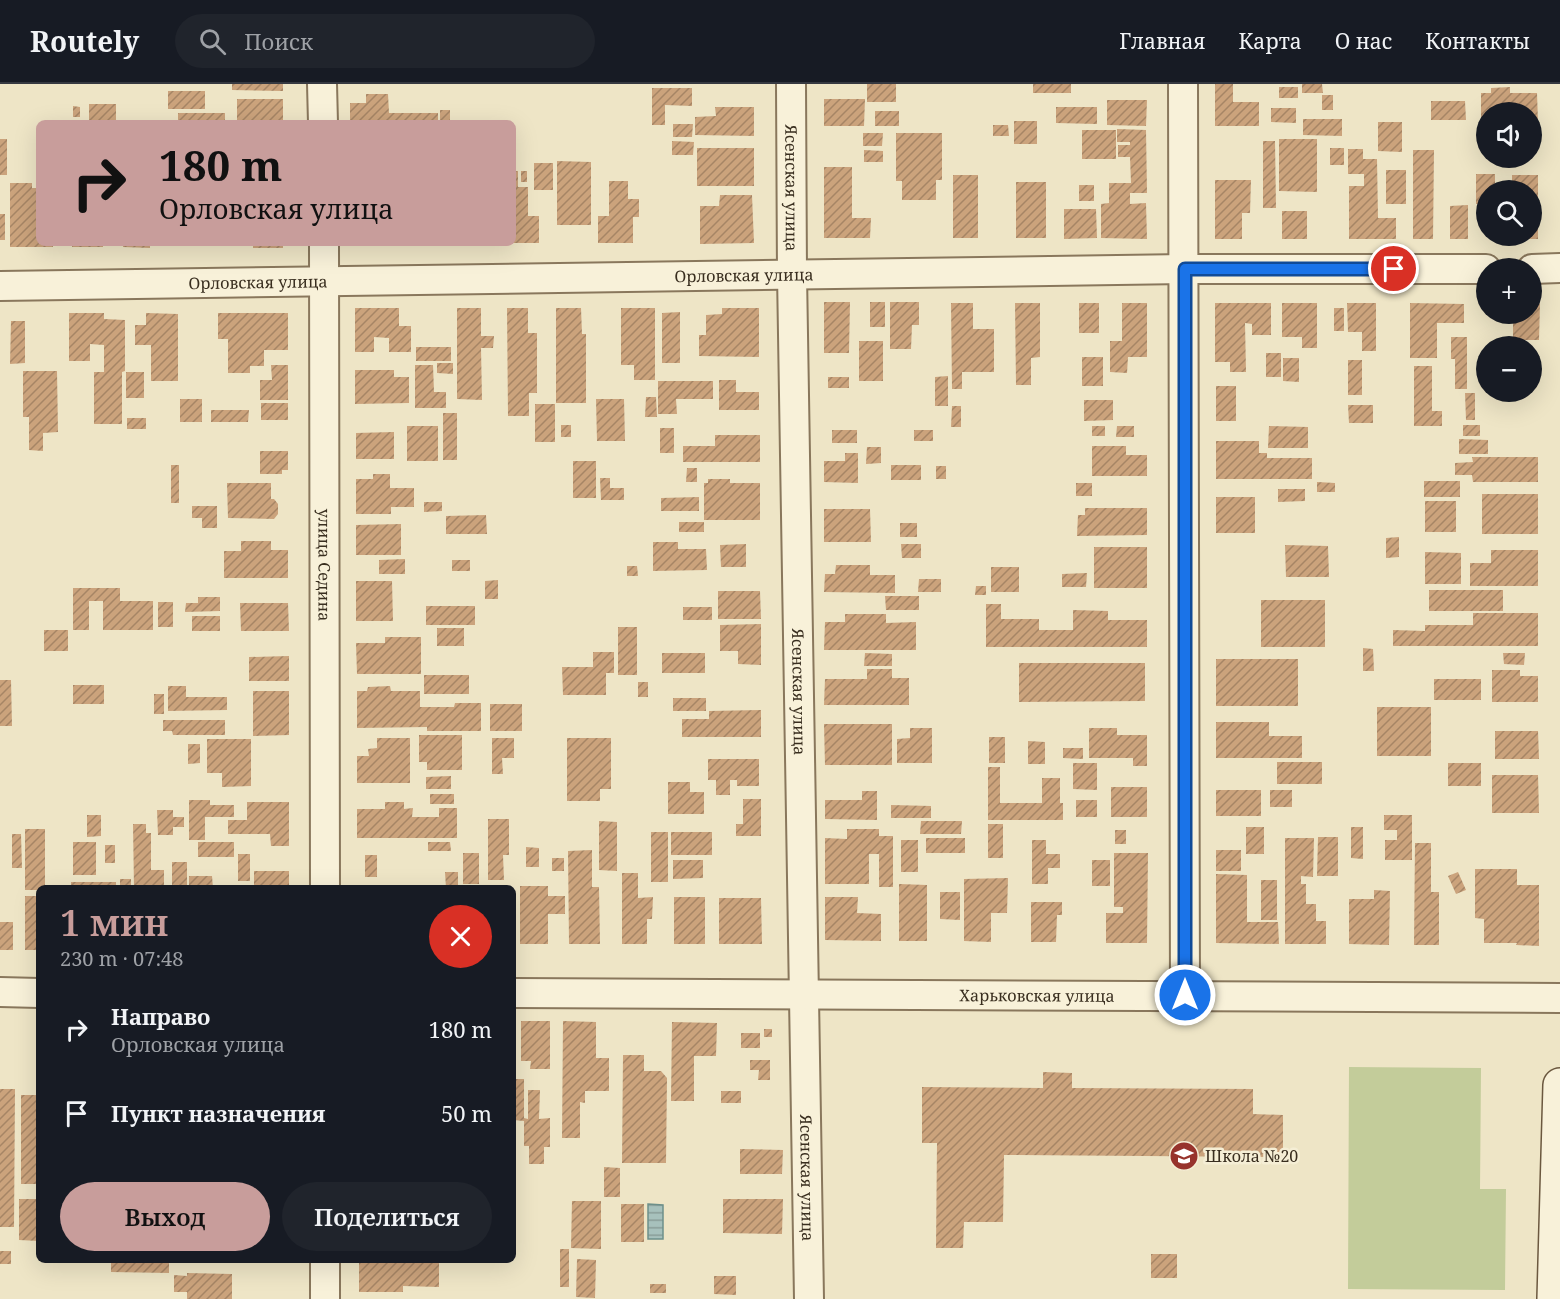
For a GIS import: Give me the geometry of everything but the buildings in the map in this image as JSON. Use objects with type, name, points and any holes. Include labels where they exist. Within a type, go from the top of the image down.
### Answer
[{"type":"street","points":[[322,84],[323,120]]},
{"type":"street","name":"Ясенская улица","points":[[791,84],[792,274],[809,1299]]},
{"type":"street","points":[[1183,84],[1185,995]]},
{"type":"street","name":"улица Седина","points":[[324,246],[325,885]]},
{"type":"street","name":"Орловская улица","points":[[0,286],[1185,269],[1476,268]]},
{"type":"street","points":[[1542,268],[1560,268]]},
{"type":"street","points":[[0,992],[36,993]]},
{"type":"street","name":"Харьковская улица","points":[[516,993],[1560,998]]},
{"type":"street","points":[[1554,1299],[1560,1085]]},
{"type":"street","points":[[325,1263],[325,1299]]},
{"type":"green space","points":[[1349,1067],[1481,1068],[1480,1189],[1506,1189],[1505,1290],[1348,1289]]},
{"type":"water","points":[[648,1204],[663,1205],[663,1239],[648,1239]]},
{"type":"place","name":"Школа №20","points":[[1184,1156]]},
{"type":"route","points":[[1185,995],[1185,269],[1394,269]]}]
